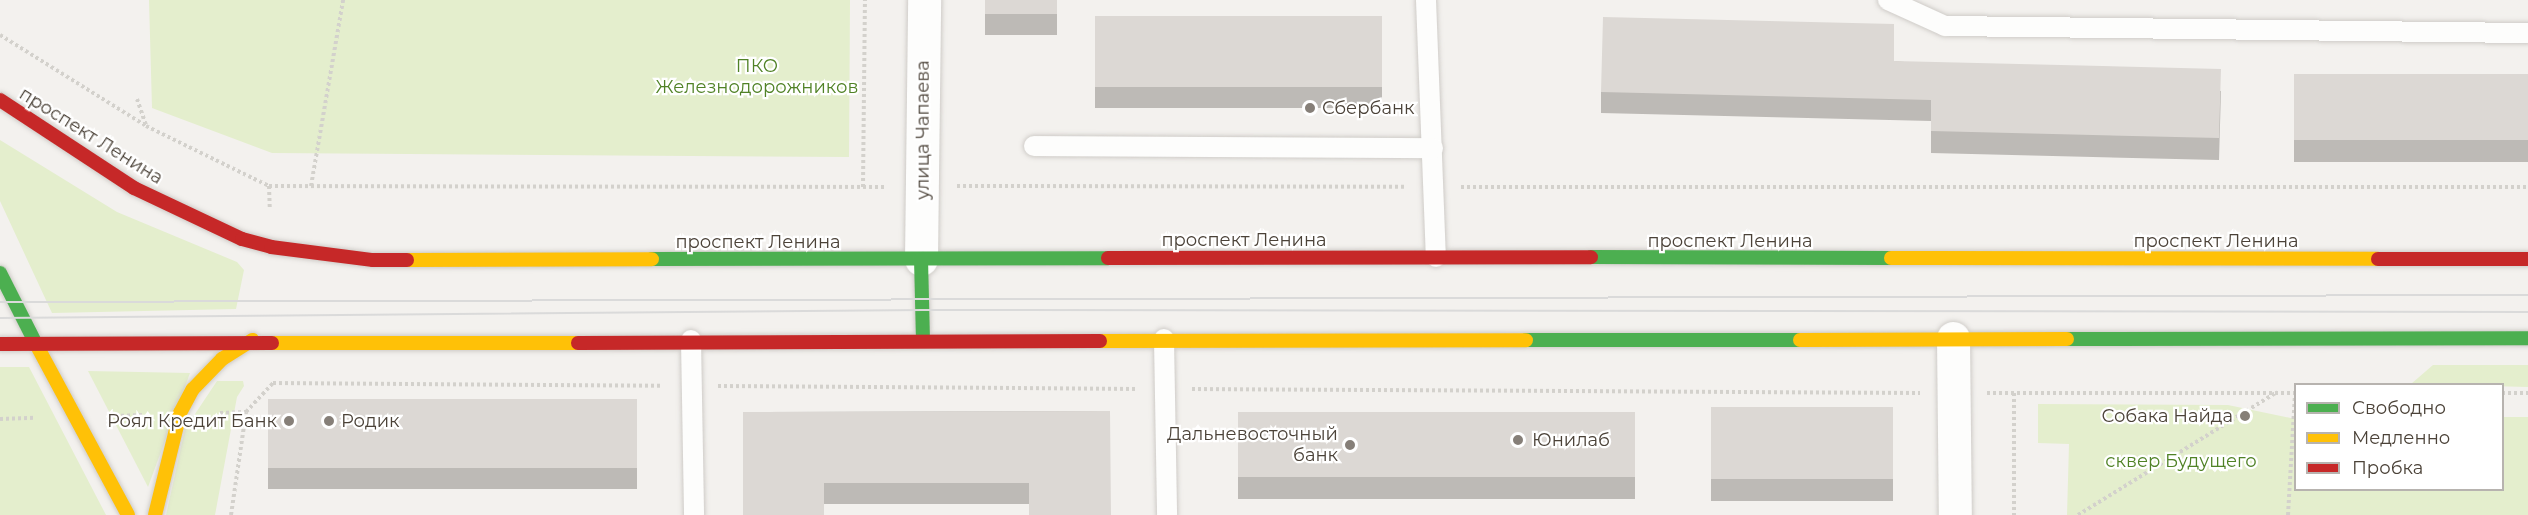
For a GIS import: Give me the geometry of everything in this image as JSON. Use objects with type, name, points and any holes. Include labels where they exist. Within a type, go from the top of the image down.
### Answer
[{"type":"main road","name":"проспект Ленина","points":[[0,100],[134,188],[242,239],[271,247],[373,260],[1436,256],[2528,259]]},
{"type":"main road","points":[[921,259],[923,339]]},
{"type":"main road","points":[[0,273],[128,515]]},
{"type":"main road","points":[[0,344],[253,340],[2528,338]]},
{"type":"main road","points":[[154,515],[180,413],[194,389],[222,359],[253,340]]},
{"type":"street","name":"улица Чапаева","points":[[921,259],[924,0]]},
{"type":"street","points":[[1953,338],[1955,515]]},
{"type":"lane","points":[[1426,0],[1436,256]]},
{"type":"lane","points":[[1888,0],[1945,26],[2528,33]]},
{"type":"lane","points":[[1034,146],[1433,148]]},
{"type":"lane","points":[[1164,339],[1167,515]]},
{"type":"lane","points":[[691,340],[694,515]]},
{"type":"path","points":[[311,186],[343,0]]},
{"type":"path","points":[[863,186],[865,0]]},
{"type":"path","points":[[0,34],[146,126],[269,186],[2528,187]]},
{"type":"path","points":[[137,99],[146,126]]},
{"type":"path","points":[[269,186],[270,214]]},
{"type":"path","points":[[231,515],[246,412],[273,383],[2294,393]]},
{"type":"path","points":[[2078,515],[2277,392]]},
{"type":"path","points":[[2014,393],[2014,515]]},
{"type":"path","points":[[2504,393],[2528,393]]},
{"type":"path","points":[[2288,515],[2294,410]]},
{"type":"path","points":[[213,413],[246,412]]},
{"type":"path","points":[[112,416],[157,414]]},
{"type":"path","points":[[0,419],[44,417]]},
{"type":"green space","name":"ПКО Железнодорожников","points":[[149,0],[850,0],[849,157],[272,153],[152,108]]},
{"type":"green space","points":[[0,140],[117,212],[237,262],[244,270],[236,309],[52,313],[0,201]]},
{"type":"green space","points":[[2433,365],[2528,365],[2528,387],[2504,386],[2504,383],[2412,383]]},
{"type":"green space","points":[[0,367],[29,367],[106,515],[0,515]]},
{"type":"green space","points":[[88,371],[190,373],[148,487]]},
{"type":"green space","points":[[217,381],[243,381],[244,386],[237,397],[215,515],[166,515],[185,429]]},
{"type":"green space","name":"сквер Будущего","points":[[2038,404],[2228,405],[2294,419],[2294,491],[2504,491],[2504,417],[2528,417],[2528,515],[2067,515],[2069,444],[2038,443]]},
{"type":"building","points":[[985,0],[1057,0],[1057,14],[985,14]]},
{"type":"building","points":[[1095,16],[1382,16],[1382,87],[1095,87]]},
{"type":"building","points":[[1603,17],[1894,24],[1894,61],[2221,69],[2219,138],[1931,131],[1931,100],[1601,92]]},
{"type":"building","points":[[2294,74],[2528,74],[2528,140],[2294,140]]},
{"type":"building","points":[[268,399],[637,399],[637,468],[268,468]]},
{"type":"building","points":[[1711,407],[1893,407],[1893,479],[1711,479]]},
{"type":"building","points":[[1110,411],[1111,515],[1029,515],[1029,483],[824,483],[824,515],[743,515],[743,412]]},
{"type":"building","points":[[1238,412],[1635,412],[1635,477],[1238,477]]},
{"type":"tram line","points":[[0,302],[2528,295]]},
{"type":"tram line","points":[[0,318],[923,310],[2528,312]]},
{"type":"traffic: fast","points":[[1591,257],[1891,258]]},
{"type":"traffic: fast","points":[[652,259],[1108,258]]},
{"type":"traffic: fast","points":[[921,259],[923,339]]},
{"type":"traffic: fast","points":[[0,273],[36,344]]},
{"type":"traffic: fast","points":[[2067,339],[2528,338]]},
{"type":"traffic: fast","points":[[1526,340],[1800,340]]},
{"type":"traffic: slow","points":[[1891,258],[2378,259]]},
{"type":"traffic: slow","points":[[407,260],[652,259]]},
{"type":"traffic: slow","points":[[1800,340],[2067,339]]},
{"type":"traffic: slow","points":[[155,515],[180,413],[193,389],[222,359],[253,340]]},
{"type":"traffic: slow","points":[[1100,341],[1526,340]]},
{"type":"traffic: slow","points":[[272,343],[578,343]]},
{"type":"traffic: slow","points":[[36,344],[128,515]]},
{"type":"traffic: jam","points":[[0,100],[134,188],[242,239],[271,247],[373,260],[407,260]]},
{"type":"traffic: jam","points":[[1108,258],[1591,257]]},
{"type":"traffic: jam","points":[[2378,259],[2528,259]]},
{"type":"traffic: jam","points":[[578,343],[1100,341]]},
{"type":"traffic: jam","points":[[0,344],[272,343]]},
{"type":"place","name":"Сбербанк","points":[[1310,108]]},
{"type":"place","name":"Собака Найда","points":[[2245,416]]},
{"type":"place","name":"Роял Кредит Банк","points":[[289,421]]},
{"type":"place","name":"Родик","points":[[329,421]]},
{"type":"place","name":"Юнилаб","points":[[1518,440]]},
{"type":"place","name":"Дальневосточный банк","points":[[1350,445]]}]
